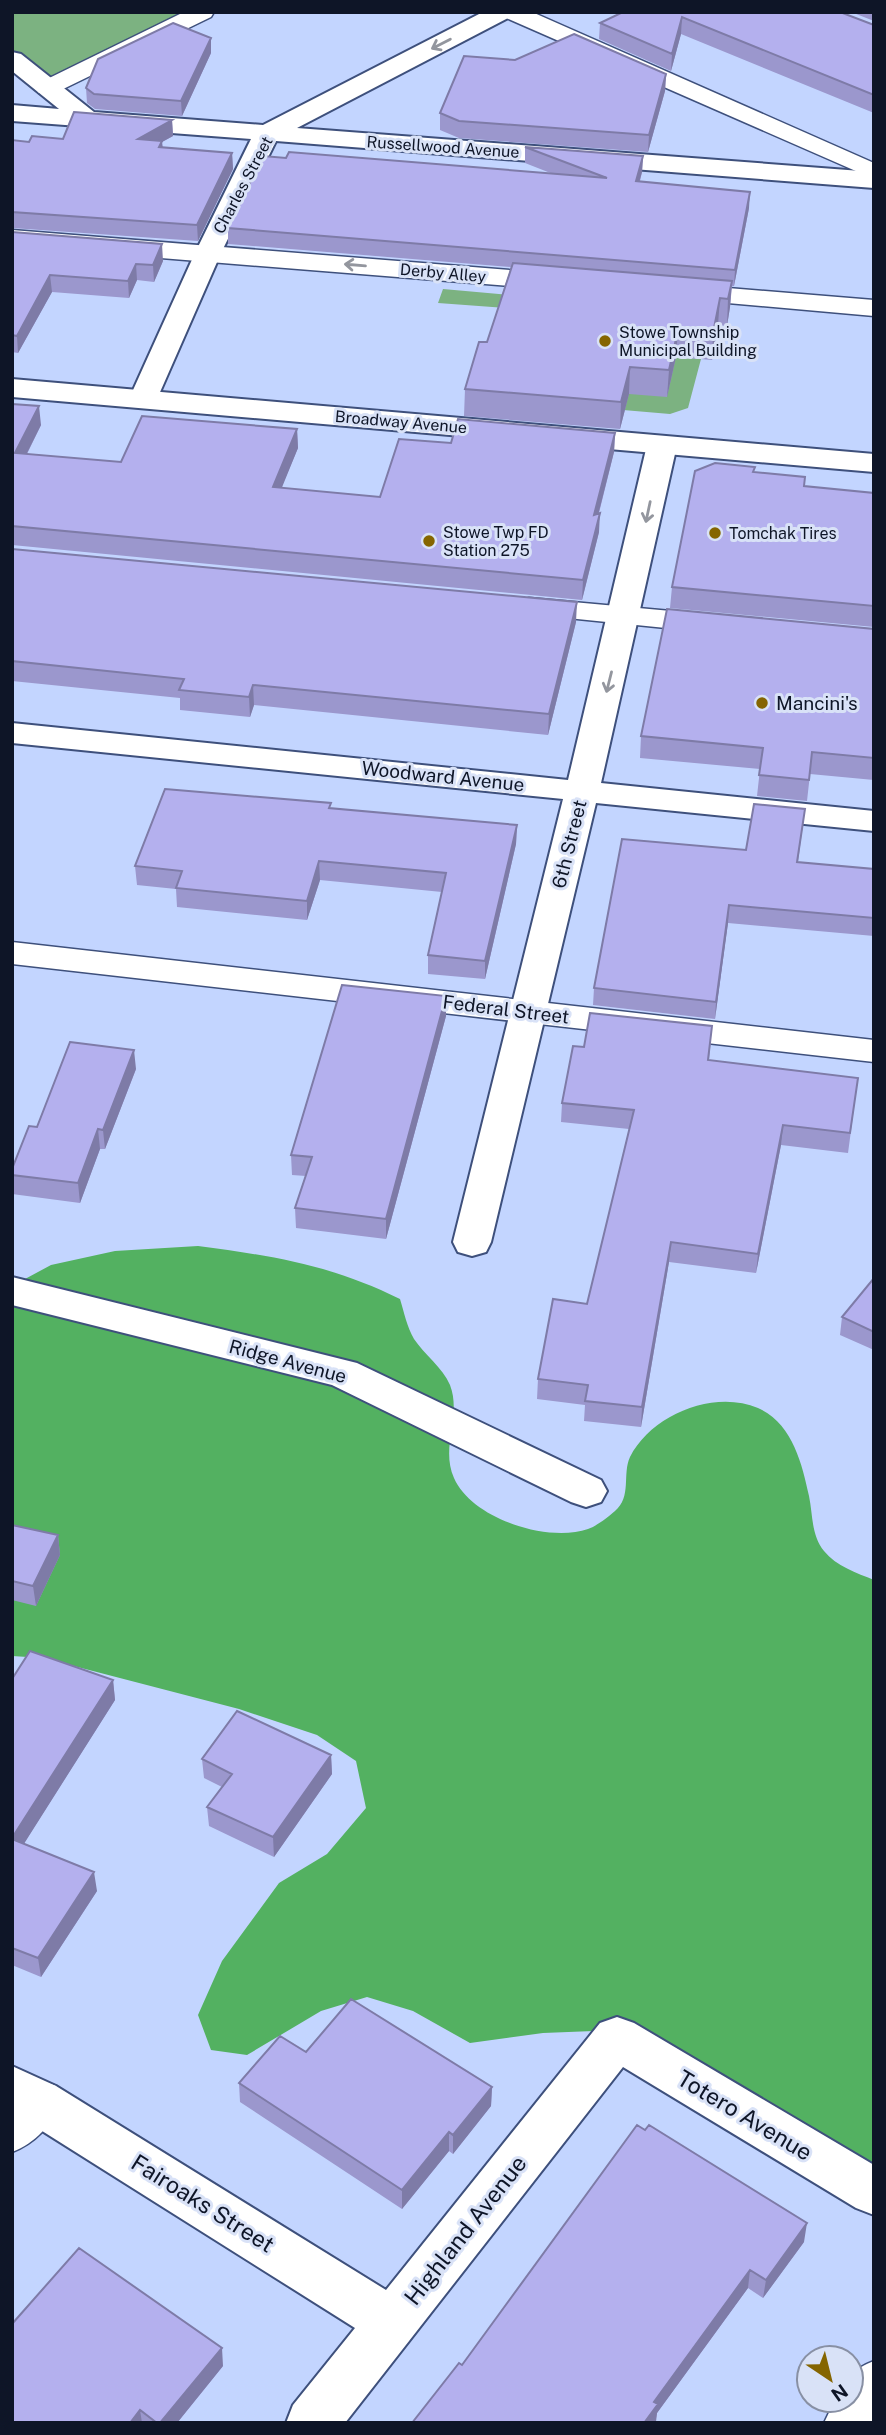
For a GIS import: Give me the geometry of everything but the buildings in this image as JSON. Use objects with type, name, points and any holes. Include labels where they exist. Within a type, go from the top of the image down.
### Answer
[{"type":"street","name":"Charles Street","points":[[144,399],[208,253],[267,133],[502,12]]},
{"type":"street","points":[[12,59],[87,119]]},
{"type":"street","name":"Russellwood Avenue","points":[[12,113],[874,180]]},
{"type":"street","name":"Broadway Avenue","points":[[12,388],[874,463]]},
{"type":"street","name":"6th Street","points":[[472,1242],[625,616],[662,445]]},
{"type":"street","name":"Woodward Avenue","points":[[12,733],[874,821]]},
{"type":"street","name":"Ridge Avenue","points":[[12,1291],[343,1373],[586,1491]]},
{"type":"street","name":"Totero Avenue","points":[[617,2038],[874,2192]]},
{"type":"street","name":"Highland Avenue","points":[[312,2423],[617,2038]]},
{"type":"street","name":"Fairoaks Street","points":[[21,2107],[392,2322]]},
{"type":"lane","points":[[47,88],[203,12]]},
{"type":"lane","points":[[512,12],[874,172]]},
{"type":"lane","name":"Derby Alley","points":[[12,238],[588,284]]},
{"type":"lane","points":[[656,290],[874,308]]},
{"type":"lane","points":[[500,604],[741,626]]},
{"type":"lane","name":"Federal Street","points":[[12,953],[874,1051]]},
{"type":"lane","points":[[849,2423],[874,2385]]},
{"type":"green space","points":[[12,12],[196,12],[48,84],[12,52]]},
{"type":"green space","points":[[443,289],[510,295],[506,308],[438,303]]},
{"type":"green space","points":[[662,356],[701,359],[688,408],[670,414],[588,407]]},
{"type":"green space","points":[[198,1246],[326,1270],[400,1299],[414,1339],[450,1385],[454,1408],[449,1455],[454,1478],[463,1493],[477,1505],[513,1524],[533,1530],[571,1533],[599,1524],[615,1511],[623,1499],[630,1457],[640,1442],[668,1418],[685,1410],[704,1404],[741,1403],[770,1415],[787,1434],[803,1470],[820,1545],[841,1565],[874,1580],[874,2182],[619,2030],[543,2033],[470,2043],[413,2011],[367,1997],[321,2011],[247,2055],[211,2050],[198,2015],[222,1961],[279,1883],[327,1854],[366,1808],[356,1761],[317,1735],[239,1709],[43,1658],[12,1656],[12,1286],[51,1265],[115,1251]]},
{"type":"place","name":"Stowe Township Municipal Building","points":[[605,341]]},
{"type":"place","name":"Tomchak Tires","points":[[715,533]]},
{"type":"place","name":"Stowe Twp FD Station 275","points":[[429,541]]},
{"type":"place","name":"Mancini's","points":[[762,703]]}]
